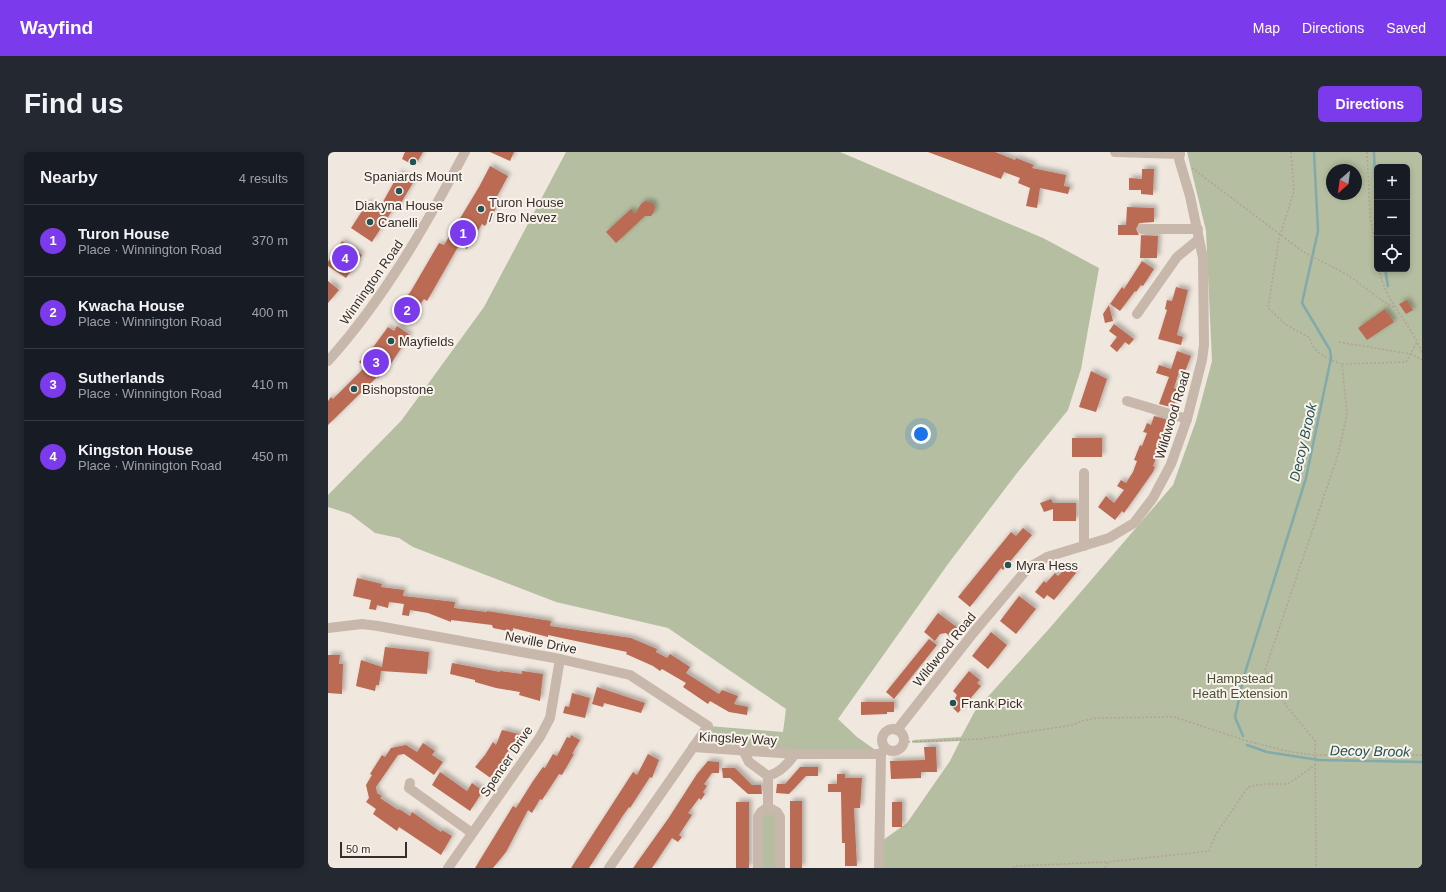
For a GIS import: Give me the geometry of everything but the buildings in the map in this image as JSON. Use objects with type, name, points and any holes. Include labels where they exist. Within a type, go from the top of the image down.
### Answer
[{"type":"street","name":"Winnington Road","points":[[328,361],[366,315],[393,275],[427,222],[465,152]]},
{"type":"street","points":[[1115,152],[1180,153]]},
{"type":"street","name":"Wildwood Road","points":[[897,730],[969,638],[1028,568],[1047,557],[1109,538],[1134,523],[1152,498],[1171,464],[1187,419],[1202,360],[1204,345],[1203,258],[1199,234],[1180,153]]},
{"type":"street","points":[[1142,229],[1199,234]]},
{"type":"street","points":[[1137,314],[1177,258],[1199,234]]},
{"type":"street","points":[[1127,401],[1187,419]]},
{"type":"street","points":[[1084,473],[1084,546]]},
{"type":"street","name":"Neville Drive","points":[[328,628],[362,624],[378,626],[560,659],[630,674],[708,726],[693,747]]},
{"type":"street","name":"Spencer Drive","points":[[448,868],[540,737],[550,718],[560,659]]},
{"type":"street","points":[[879,868],[883,751],[881,741],[884,732],[888,730],[897,730],[903,735],[904,742],[898,750],[883,751]]},
{"type":"street","name":"Kingsley Way","points":[[609,868],[693,747],[795,754],[883,751]]},
{"type":"street","points":[[743,750],[748,762],[768,776]]},
{"type":"street","points":[[768,776],[783,768],[795,754]]},
{"type":"street","points":[[768,776],[768,807]]},
{"type":"street","points":[[410,783],[409,788],[472,833]]},
{"type":"street","points":[[758,868],[758,817],[761,812],[768,807]]},
{"type":"street","points":[[768,807],[776,812],[780,817],[780,868]]},
{"type":"path","points":[[1291,152],[1294,191],[1280,234],[1268,308],[1285,324],[1310,338],[1316,351],[1329,359],[1342,364],[1406,362],[1418,341]]},
{"type":"path","points":[[1366,152],[1370,215],[1374,238]]},
{"type":"path","points":[[1192,168],[1302,251],[1348,275],[1384,302],[1394,307]]},
{"type":"path","points":[[1380,272],[1389,299],[1418,341],[1422,353]]},
{"type":"path","points":[[1339,342],[1411,354],[1422,360]]},
{"type":"path","points":[[1316,868],[1315,741],[1278,695],[1265,670],[1338,456],[1347,414],[1342,364]]},
{"type":"path","points":[[904,742],[980,739],[1073,725],[1082,721],[1097,718],[1159,716],[1174,717],[1247,741],[1314,756],[1422,755]]},
{"type":"path","points":[[1013,868],[1016,866],[1108,862],[1209,851],[1216,834],[1248,787],[1263,784],[1288,784],[1314,765]]},
{"type":"path","points":[[1105,868],[1108,862]]},
{"type":"green space","points":[[566,152],[840,152],[1043,238],[1099,268],[1081,369],[1068,410],[1017,473],[948,564],[838,719],[857,737],[881,754],[693,747],[708,726],[783,732],[786,709],[668,628],[556,602],[413,547],[399,538],[375,533],[350,514],[328,507],[328,495],[401,421],[484,307]]},
{"type":"green space","name":"Hampstead Heath Extension","points":[[1187,152],[1422,152],[1422,868],[879,868],[879,843],[907,823],[950,761],[960,741],[914,743],[913,740],[961,737],[975,711],[1048,630],[1173,485],[1196,421],[1212,361],[1206,231]]},
{"type":"green space","points":[[767,812],[776,816],[776,868],[762,868],[762,815]]},
{"type":"waterway","name":"Decoy Brook","points":[[1243,736],[1235,717],[1244,676],[1306,478],[1331,358],[1330,350],[1302,303],[1318,231],[1314,152]]},
{"type":"waterway","points":[[1374,152],[1376,200]]},
{"type":"waterway","points":[[1386,272],[1388,286]]},
{"type":"waterway","name":"Decoy Brook","points":[[1247,745],[1267,752],[1319,760],[1422,762]]},
{"type":"place","name":"Spaniards Mount","points":[[413,162]]},
{"type":"place","name":"Diakyna House","points":[[399,191]]},
{"type":"place","name":"Turon House / Bro Nevez","points":[[481,209]]},
{"type":"place","name":"Canelli","points":[[370,222]]},
{"type":"place","name":"Turon House","points":[[463,233]]},
{"type":"place","name":"Kingston House","points":[[345,258]]},
{"type":"place","name":"Kwacha House","points":[[407,310]]},
{"type":"place","name":"Mayfields","points":[[391,341]]},
{"type":"place","name":"Sutherlands","points":[[376,362]]},
{"type":"place","name":"Bishopstone","points":[[354,389]]},
{"type":"place","name":"Myra Hess","points":[[1008,565]]},
{"type":"place","name":"Frank Pick","points":[[953,703]]}]
